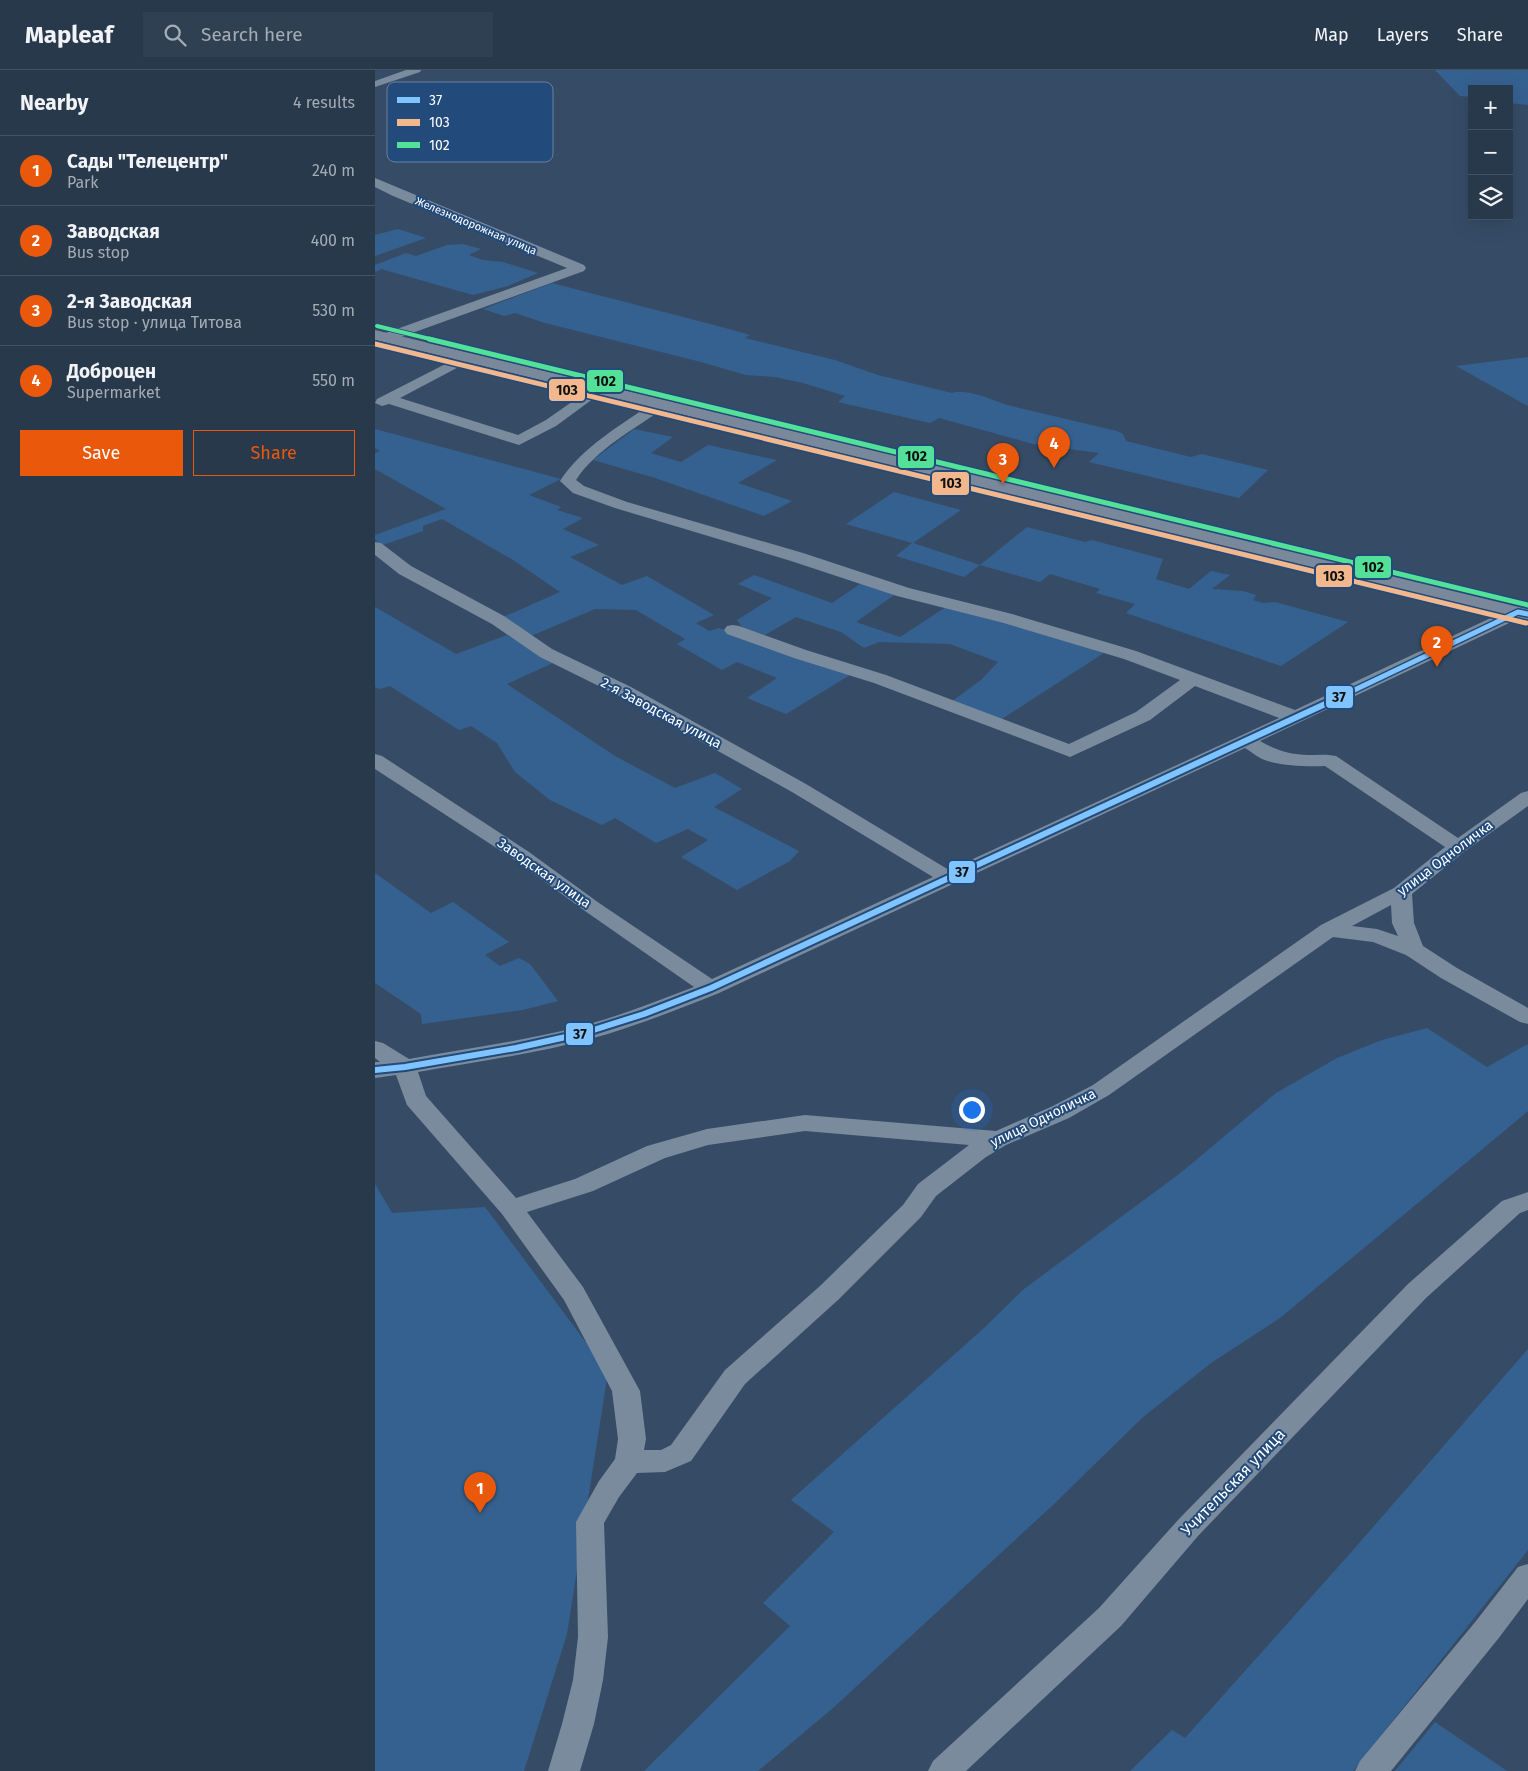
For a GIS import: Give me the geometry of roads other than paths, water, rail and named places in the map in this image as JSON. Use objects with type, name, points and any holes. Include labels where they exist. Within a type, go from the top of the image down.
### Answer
[{"type":"main road","points":[[380,336],[1523,613]]},
{"type":"street","points":[[376,84],[416,70]]},
{"type":"street","name":"Железнодорожная улица","points":[[375,182],[406,197],[579,268],[380,336]]},
{"type":"street","points":[[381,402],[465,358]]},
{"type":"street","points":[[381,402],[519,440],[551,423],[598,390]]},
{"type":"street","points":[[659,405],[588,458],[572,473],[568,481],[573,488],[613,499],[621,505],[797,556],[903,592],[1006,618],[1130,655],[1295,717]]},
{"type":"street","name":"2-я Заводская улица","points":[[375,548],[405,570],[498,620],[546,653],[624,691],[782,778],[948,878]]},
{"type":"street","points":[[375,1070],[405,1067],[515,1048],[584,1033],[644,1014],[711,988],[1523,613]]},
{"type":"street","points":[[733,630],[800,654],[880,679],[1070,751],[1143,716],[1193,678]]},
{"type":"street","points":[[1245,740],[1269,755],[1307,761],[1329,760],[1458,847]]},
{"type":"street","name":"Заводская улица","points":[[375,760],[522,856],[592,907],[711,988]]},
{"type":"street","name":"улица Одноличка","points":[[629,1462],[665,1461],[681,1453],[735,1377],[829,1293],[912,1211],[927,1190],[977,1151],[998,1139],[1061,1112],[1101,1090],[1329,930],[1401,892],[1458,847],[1528,797]]},
{"type":"street","points":[[1401,892],[1403,923],[1414,950]]},
{"type":"street","points":[[1329,930],[1377,936],[1414,950],[1449,973],[1528,1017]]},
{"type":"street","points":[[375,1048],[405,1067],[415,1099],[511,1208],[574,1294],[626,1391],[632,1439],[629,1462],[609,1489],[590,1522],[593,1637],[588,1680],[578,1724],[564,1771]]},
{"type":"street","points":[[511,1208],[585,1186],[656,1152],[707,1137],[765,1128],[805,1123],[998,1139]]},
{"type":"street","name":"Учительская улица","points":[[944,1771],[1110,1617],[1188,1528],[1417,1291],[1511,1207],[1528,1201]]},
{"type":"street","points":[[1371,1771],[1487,1630],[1528,1576]]},
{"type":"place","name":"Доброцен","points":[[1054,468]]},
{"type":"place","name":"2-я Заводская","points":[[1003,484]]},
{"type":"place","name":"Заводская","points":[[1437,667]]},
{"type":"place","name":"Сады \"Телецентр\"","points":[[480,1513]]}]
